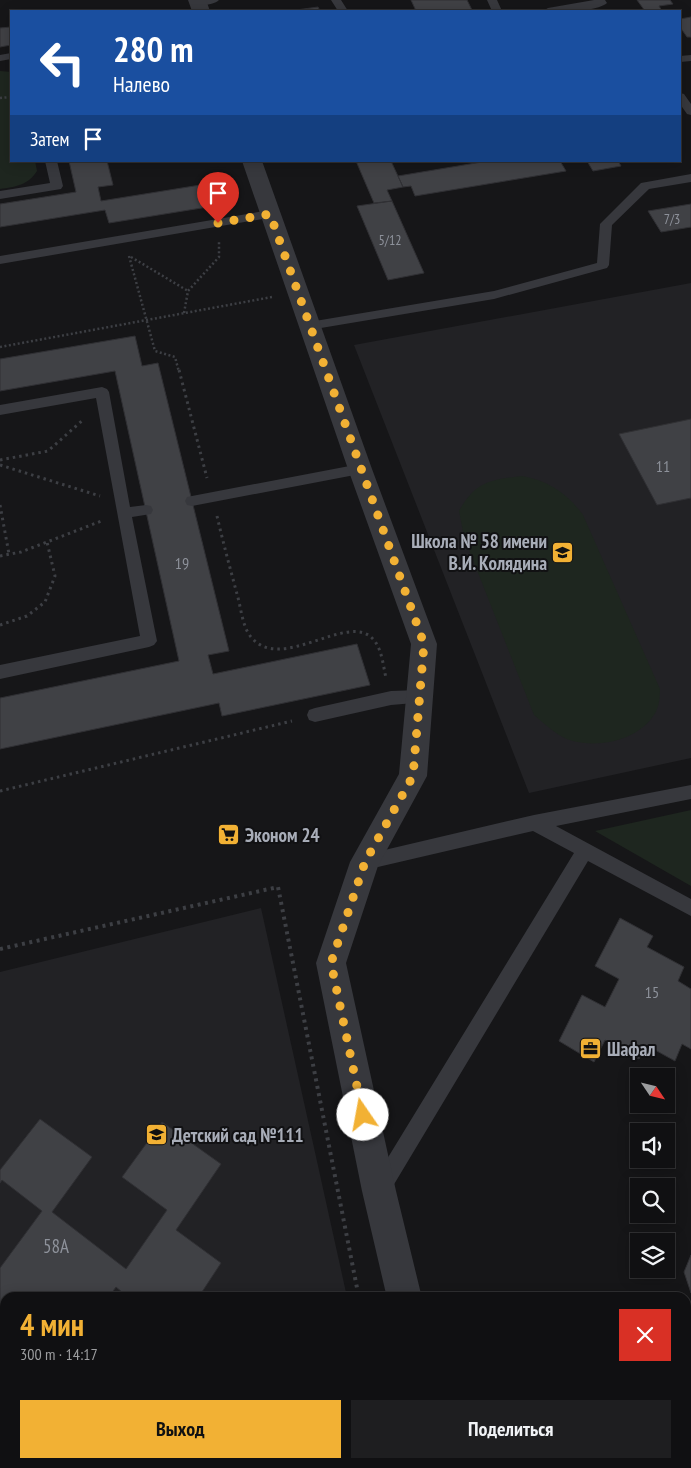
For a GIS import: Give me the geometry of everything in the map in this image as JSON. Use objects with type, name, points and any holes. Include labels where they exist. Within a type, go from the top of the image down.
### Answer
[{"type":"street","points":[[252,162],[360,469],[424,644],[413,776],[365,862],[331,963],[379,1191],[404,1292]]},
{"type":"lane","points":[[556,10],[602,4],[599,0]]},
{"type":"lane","points":[[681,97],[691,112]]},
{"type":"lane","points":[[0,196],[57,186],[51,162]]},
{"type":"lane","points":[[310,326],[494,296],[603,264],[606,224],[646,186],[691,178]]},
{"type":"lane","points":[[0,260],[270,214]]},
{"type":"lane","points":[[0,410],[102,392],[149,641],[0,672]]},
{"type":"lane","points":[[192,501],[360,469]]},
{"type":"lane","points":[[123,508],[146,510]]},
{"type":"lane","points":[[315,715],[391,698],[420,697]]},
{"type":"lane","points":[[365,862],[534,823],[691,792]]},
{"type":"lane","points":[[534,823],[691,908]]},
{"type":"lane","points":[[379,1191],[586,851]]},
{"type":"path","points":[[184,313],[188,292],[219,257],[218,223]]},
{"type":"path","points":[[188,292],[129,256],[154,351],[175,357],[244,618],[252,638],[267,649],[288,648],[349,632],[360,631],[371,636],[377,645],[391,698]]},
{"type":"path","points":[[0,347],[298,292]]},
{"type":"path","points":[[0,460],[48,451],[104,402]]},
{"type":"path","points":[[0,465],[123,508]]},
{"type":"path","points":[[0,505],[9,554]]},
{"type":"path","points":[[0,556],[21,552],[47,542],[123,508]]},
{"type":"path","points":[[0,625],[28,616],[45,602],[55,576],[47,542]]},
{"type":"path","points":[[0,791],[315,715]]},
{"type":"path","points":[[0,949],[278,887],[359,1292]]},
{"type":"shaded area","points":[[0,71],[10,72],[10,162],[35,162],[37,171],[26,182],[0,189]]},
{"type":"shaded area","name":"Школа № 58 имени В.И. Колядина","points":[[691,283],[691,758],[529,793],[354,345]]},
{"type":"shaded area","points":[[522,476],[541,481],[557,489],[571,500],[583,515],[660,689],[656,712],[647,724],[638,731],[618,740],[595,743],[573,741],[557,734],[534,715],[464,537],[459,511],[472,493],[492,481]]},
{"type":"shaded area","points":[[691,810],[691,886],[595,831]]},
{"type":"shaded area","name":"Детский сад №111","points":[[261,908],[346,1292],[0,1292],[0,972]]},
{"type":"building","points":[[411,0],[467,0],[472,10],[416,10]]},
{"type":"building","points":[[637,0],[670,0],[673,4],[659,6],[661,10],[644,10]]},
{"type":"building","points":[[318,7],[320,10],[296,10]]},
{"type":"building","points":[[691,17],[691,37],[687,37],[681,28],[681,19]]},
{"type":"building","points":[[10,27],[10,45],[0,47],[0,28]]},
{"type":"building","points":[[69,162],[107,162],[113,185],[98,187],[101,201],[213,183],[220,205],[109,223],[105,210],[0,227],[0,204],[76,192]]},
{"type":"building","points":[[356,162],[391,162],[403,187],[387,190],[392,201],[374,203]]},
{"type":"building","points":[[482,162],[561,162],[566,171],[415,196],[411,186],[403,187],[398,176]]},
{"type":"building","points":[[588,162],[619,162],[621,166],[593,171]]},
{"type":"building","points":[[392,201],[424,273],[388,280],[357,206]]},
{"type":"building","points":[[691,204],[691,227],[661,232],[648,211]]},
{"type":"building","points":[[135,336],[142,366],[158,363],[229,651],[208,655],[213,674],[357,644],[370,685],[222,716],[219,703],[0,749],[0,698],[179,661],[115,371],[0,391],[0,359]]},
{"type":"building","points":[[691,419],[691,498],[657,505],[619,434]]},
{"type":"building","points":[[620,918],[653,936],[647,947],[684,967],[678,981],[691,989],[691,1049],[682,1044],[675,1061],[646,1045],[639,1059],[605,1040],[594,1062],[559,1041],[582,995],[605,1007],[619,979],[595,966]]},
{"type":"building","points":[[40,1119],[92,1157],[52,1212],[126,1269],[167,1210],[122,1177],[162,1122],[221,1164],[176,1230],[221,1263],[202,1292],[122,1292],[116,1287],[112,1292],[0,1292],[0,1268],[42,1211],[2,1180],[0,1183],[0,1170]]},
{"type":"building","points":[[691,1255],[691,1292],[691,1292],[684,1272]]},
{"type":"place","name":"Школа № 58 имени В.И. Колядина","points":[[563,552]]},
{"type":"place","name":"Эконом 24","points":[[229,835]]},
{"type":"place","name":"Шафал","points":[[591,1049]]},
{"type":"place","name":"Детский сад №111","points":[[156,1135]]},
{"type":"route","points":[[218,223],[270,214],[424,644],[413,776],[365,862],[331,963],[363,1115]]}]
